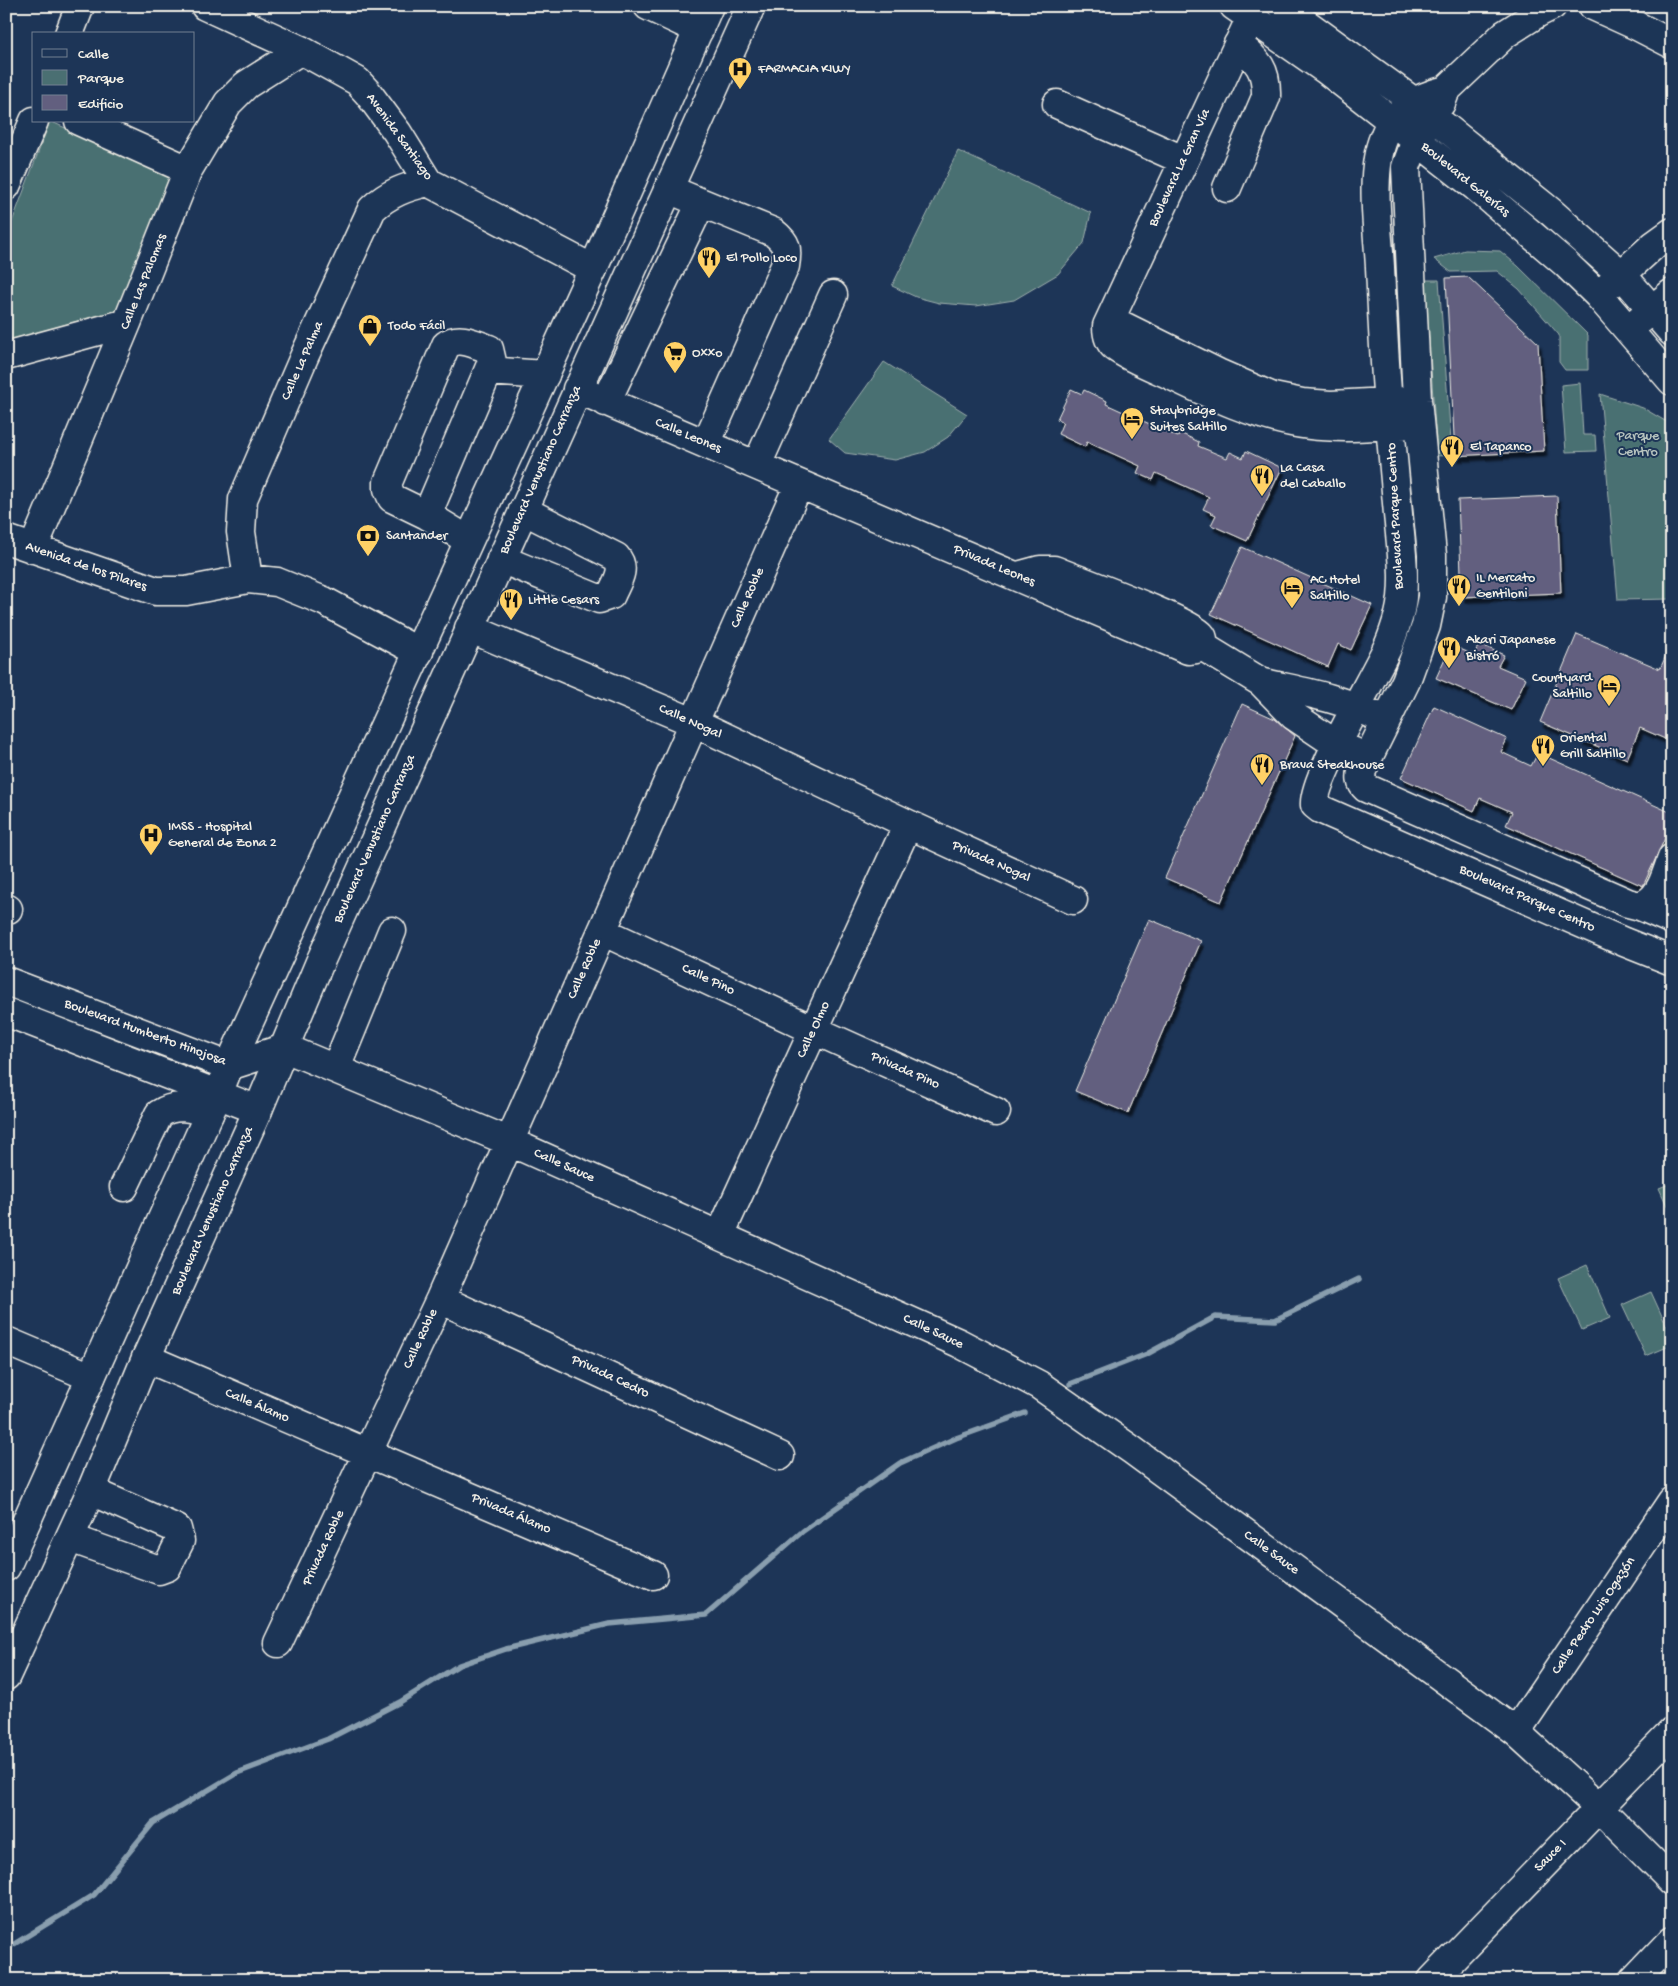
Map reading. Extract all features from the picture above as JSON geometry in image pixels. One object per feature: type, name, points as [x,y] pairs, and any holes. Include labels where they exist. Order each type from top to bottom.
[{"type":"street","points":[[70,32],[80,6]]},
{"type":"street","name":"Avenida Santiago","points":[[205,6],[302,50],[357,81],[397,132],[428,182],[593,270]]},
{"type":"street","points":[[6,1567],[214,1104],[229,1066],[593,270],[704,18],[648,6]]},
{"type":"street","name":"Boulevard Venustiano Carranza","points":[[6,1676],[92,1491],[146,1358],[258,1110],[320,962],[469,628],[502,559],[751,6]]},
{"type":"street","name":"Boulevard Galerías","points":[[1282,6],[1423,109],[1551,212],[1622,275],[1662,301],[1672,332]]},
{"type":"street","points":[[1552,6],[1505,34],[1446,90],[1441,103],[1423,109],[1416,140],[1406,168],[1418,412],[1432,555],[1432,597],[1426,626],[1406,681],[1368,757],[1362,770],[1361,778],[1363,785],[1373,792],[1628,903],[1640,906],[1672,920]]},
{"type":"street","points":[[1593,6],[1672,44]]},
{"type":"street","name":"Boulevard Galerías","points":[[1242,12],[1326,70],[1476,187],[1565,263],[1598,296],[1672,381]]},
{"type":"street","name":"Boulevard La Gran Vía","points":[[1242,12],[1238,44],[1111,320],[1218,373],[1273,397],[1302,403],[1331,405],[1389,414],[1418,412]]},
{"type":"street","points":[[1228,188],[1266,97],[1266,84],[1261,67],[1256,59],[1238,44]]},
{"type":"street","name":"Calle Las Palomas","points":[[33,548],[127,323],[188,170],[228,103],[246,85],[302,50]]},
{"type":"street","points":[[1057,104],[1183,160]]},
{"type":"street","name":"Boulevard Parque Centro","points":[[1423,109],[1391,122],[1379,152],[1376,176],[1376,218],[1389,414],[1401,547],[1402,584],[1399,613],[1389,644],[1337,745],[1316,792],[1315,805],[1320,809],[1624,942],[1672,961]]},
{"type":"street","points":[[6,186],[34,122]]},
{"type":"street","points":[[80,122],[188,170]]},
{"type":"street","name":"Calle La Palma","points":[[248,579],[241,532],[244,500],[304,357],[372,209],[390,194],[428,182]]},
{"type":"street","points":[[668,189],[773,232],[784,241],[787,254],[785,266],[706,444]]},
{"type":"street","points":[[606,402],[701,203]]},
{"type":"street","points":[[1598,296],[1654,245],[1672,232]]},
{"type":"street","points":[[757,466],[833,296]]},
{"type":"street","points":[[1628,330],[1662,301]]},
{"type":"street","points":[[6,356],[127,323]]},
{"type":"street","points":[[427,515],[492,362],[489,349],[461,340],[451,342],[446,346],[388,482],[388,489],[392,498],[427,515],[468,540]]},
{"type":"street","points":[[1672,368],[1672,377]]},
{"type":"street","points":[[489,371],[545,375]]},
{"type":"street","name":"Calle Leones","points":[[578,389],[799,484]]},
{"type":"street","name":"Privada Leones","points":[[799,484],[1195,648],[1261,682]]},
{"type":"street","name":"Calle Roble","points":[[369,1453],[440,1299],[799,484]]},
{"type":"street","points":[[502,559],[599,598],[611,595],[621,572],[622,566],[616,557],[523,510]]},
{"type":"street","name":"Avenida de los Pilares","points":[[6,539],[156,590],[186,590],[248,579],[277,582],[324,601],[418,652]]},
{"type":"street","points":[[1399,613],[1429,613]]},
{"type":"street","name":"Calle Nogal","points":[[469,628],[693,722],[908,824]]},
{"type":"street","points":[[1261,682],[1356,707],[1386,721]]},
{"type":"street","points":[[1261,682],[1294,716],[1337,745],[1368,757]]},
{"type":"street","points":[[1355,824],[1373,792]]},
{"type":"street","name":"Privada Nogal","points":[[908,824],[1073,900]]},
{"type":"street","name":"Calle Olmo","points":[[720,1235],[908,824]]},
{"type":"street","points":[[1624,942],[1640,906],[1648,903],[1657,895],[1672,858]]},
{"type":"street","name":"Calle Pino","points":[[602,930],[814,1030]]},
{"type":"street","points":[[336,1068],[392,932]]},
{"type":"street","name":"Boulevard Humberto Hinojosa","points":[[6,981],[229,1066],[285,1048]]},
{"type":"street","points":[[6,1012],[99,1048],[214,1104]]},
{"type":"street","points":[[99,1048],[110,1021]]},
{"type":"street","name":"Privada Pino","points":[[814,1030],[996,1112]]},
{"type":"street","name":"Calle Sauce","points":[[285,1048],[508,1141],[720,1235],[959,1343],[1039,1385],[1132,1450],[1516,1732],[1598,1807],[1672,1882]]},
{"type":"street","points":[[124,1187],[159,1114],[172,1108],[214,1104],[258,1110]]},
{"type":"street","name":"Privada Cedro","points":[[440,1299],[780,1456]]},
{"type":"street","points":[[6,1341],[91,1377]]},
{"type":"street","name":"Calle Álamo","points":[[146,1358],[369,1453]]},
{"type":"street","name":"Privada Álamo","points":[[369,1453],[653,1575]]},
{"type":"street","name":"Privada Roble","points":[[278,1643],[369,1453]]},
{"type":"street","points":[[70,1538],[159,1570],[168,1566],[180,1541],[176,1529],[92,1491]]},
{"type":"street","name":"Calle Pedro Luis Ogazón","points":[[1516,1732],[1672,1501]]},
{"type":"street","name":"Sauce I","points":[[1432,1980],[1672,1732]]},
{"type":"street","points":[[1634,1980],[1672,1940]]},
{"type":"green space","points":[[50,122],[177,179],[118,310],[6,341],[6,238]]},
{"type":"green space","points":[[958,151],[1091,213],[1084,243],[1058,274],[1014,300],[976,306],[939,303],[916,297],[892,286]]},
{"type":"green space","points":[[1465,250],[1500,251],[1518,266],[1588,335],[1588,370],[1565,370],[1559,362],[1559,335],[1519,289],[1497,271],[1451,272],[1434,259]]},
{"type":"green space","points":[[1425,280],[1439,280],[1452,455],[1437,456]]},
{"type":"green space","points":[[884,362],[967,414],[948,437],[925,452],[895,460],[845,453],[829,439]]},
{"type":"green space","name":"Parque Centro","points":[[1580,383],[1583,435],[1595,435],[1596,451],[1566,452],[1561,385]]},
{"type":"green space","name":"Parque Centro","points":[[1600,394],[1643,408],[1672,425],[1672,599],[1618,600]]},
{"type":"green space","points":[[1672,1183],[1672,1217],[1659,1188]]},
{"type":"green space","points":[[1587,1265],[1610,1318],[1582,1330],[1558,1278]]},
{"type":"green space","points":[[1651,1292],[1672,1338],[1672,1345],[1646,1356],[1622,1305]]},
{"type":"building","points":[[1468,277],[1538,343],[1544,451],[1455,456],[1446,278]]},
{"type":"building","points":[[1071,389],[1082,394],[1084,390],[1107,401],[1106,404],[1178,437],[1180,433],[1199,442],[1198,446],[1227,458],[1230,452],[1243,458],[1246,451],[1282,468],[1247,541],[1211,525],[1216,515],[1203,509],[1209,497],[1156,473],[1153,480],[1137,473],[1140,466],[1087,442],[1085,447],[1058,434],[1063,422],[1057,419]]},
{"type":"building","points":[[1557,496],[1561,593],[1462,597],[1458,500]]},
{"type":"building","name":"AC Hotel Saltillo","points":[[1242,547],[1372,605],[1351,650],[1338,644],[1328,667],[1211,614]]},
{"type":"building","name":"Courtyard Saltillo","points":[[1577,634],[1660,669],[1672,642],[1672,742],[1640,728],[1627,759],[1540,722]]},
{"type":"building","points":[[1479,644],[1504,655],[1498,666],[1526,678],[1511,710],[1436,678],[1451,645],[1474,655]]},
{"type":"building","points":[[1242,704],[1275,719],[1295,736],[1221,902],[1165,878]]},
{"type":"building","points":[[1434,706],[1507,739],[1501,752],[1531,766],[1538,753],[1672,813],[1672,823],[1643,886],[1506,825],[1512,812],[1480,798],[1474,811],[1401,778]]},
{"type":"building","points":[[1149,919],[1201,941],[1128,1113],[1075,1091]]},
{"type":"waterway","points":[[1070,1384],[1147,1354],[1215,1317],[1275,1320],[1359,1279]]},
{"type":"waterway","points":[[6,1949],[94,1895],[153,1823],[237,1773],[328,1739],[400,1702],[459,1665],[506,1649],[609,1624],[706,1615],[803,1531],[900,1463],[956,1438],[1025,1413]]},
{"type":"place","name":"FARMACIA KIWY","points":[[740,90]]},
{"type":"place","name":"El Pollo Loco","points":[[709,279]]},
{"type":"place","name":"Todo Fácil","points":[[370,347]]},
{"type":"place","name":"Oxxo","points":[[675,374]]},
{"type":"place","name":"Staybridge Suites Saltillo","points":[[1132,440]]},
{"type":"place","name":"El Tapanco","points":[[1452,468]]},
{"type":"place","name":"La Casa del Caballo","points":[[1262,497]]},
{"type":"place","name":"Santander","points":[[368,557]]},
{"type":"place","name":"IL Mercato Gentiloni","points":[[1459,607]]},
{"type":"place","name":"AC Hotel Saltillo","points":[[1292,609]]},
{"type":"place","name":"Little Cesars","points":[[511,621]]},
{"type":"place","name":"Akari Japanese Bistró","points":[[1449,669]]},
{"type":"place","name":"Courtyard Saltillo","points":[[1609,707]]},
{"type":"place","name":"Oriental Grill Saltillo","points":[[1543,767]]},
{"type":"place","name":"Brava Steakhouse","points":[[1262,786]]},
{"type":"place","name":"IMSS - Hospital General de Zona 2","points":[[151,856]]}]
